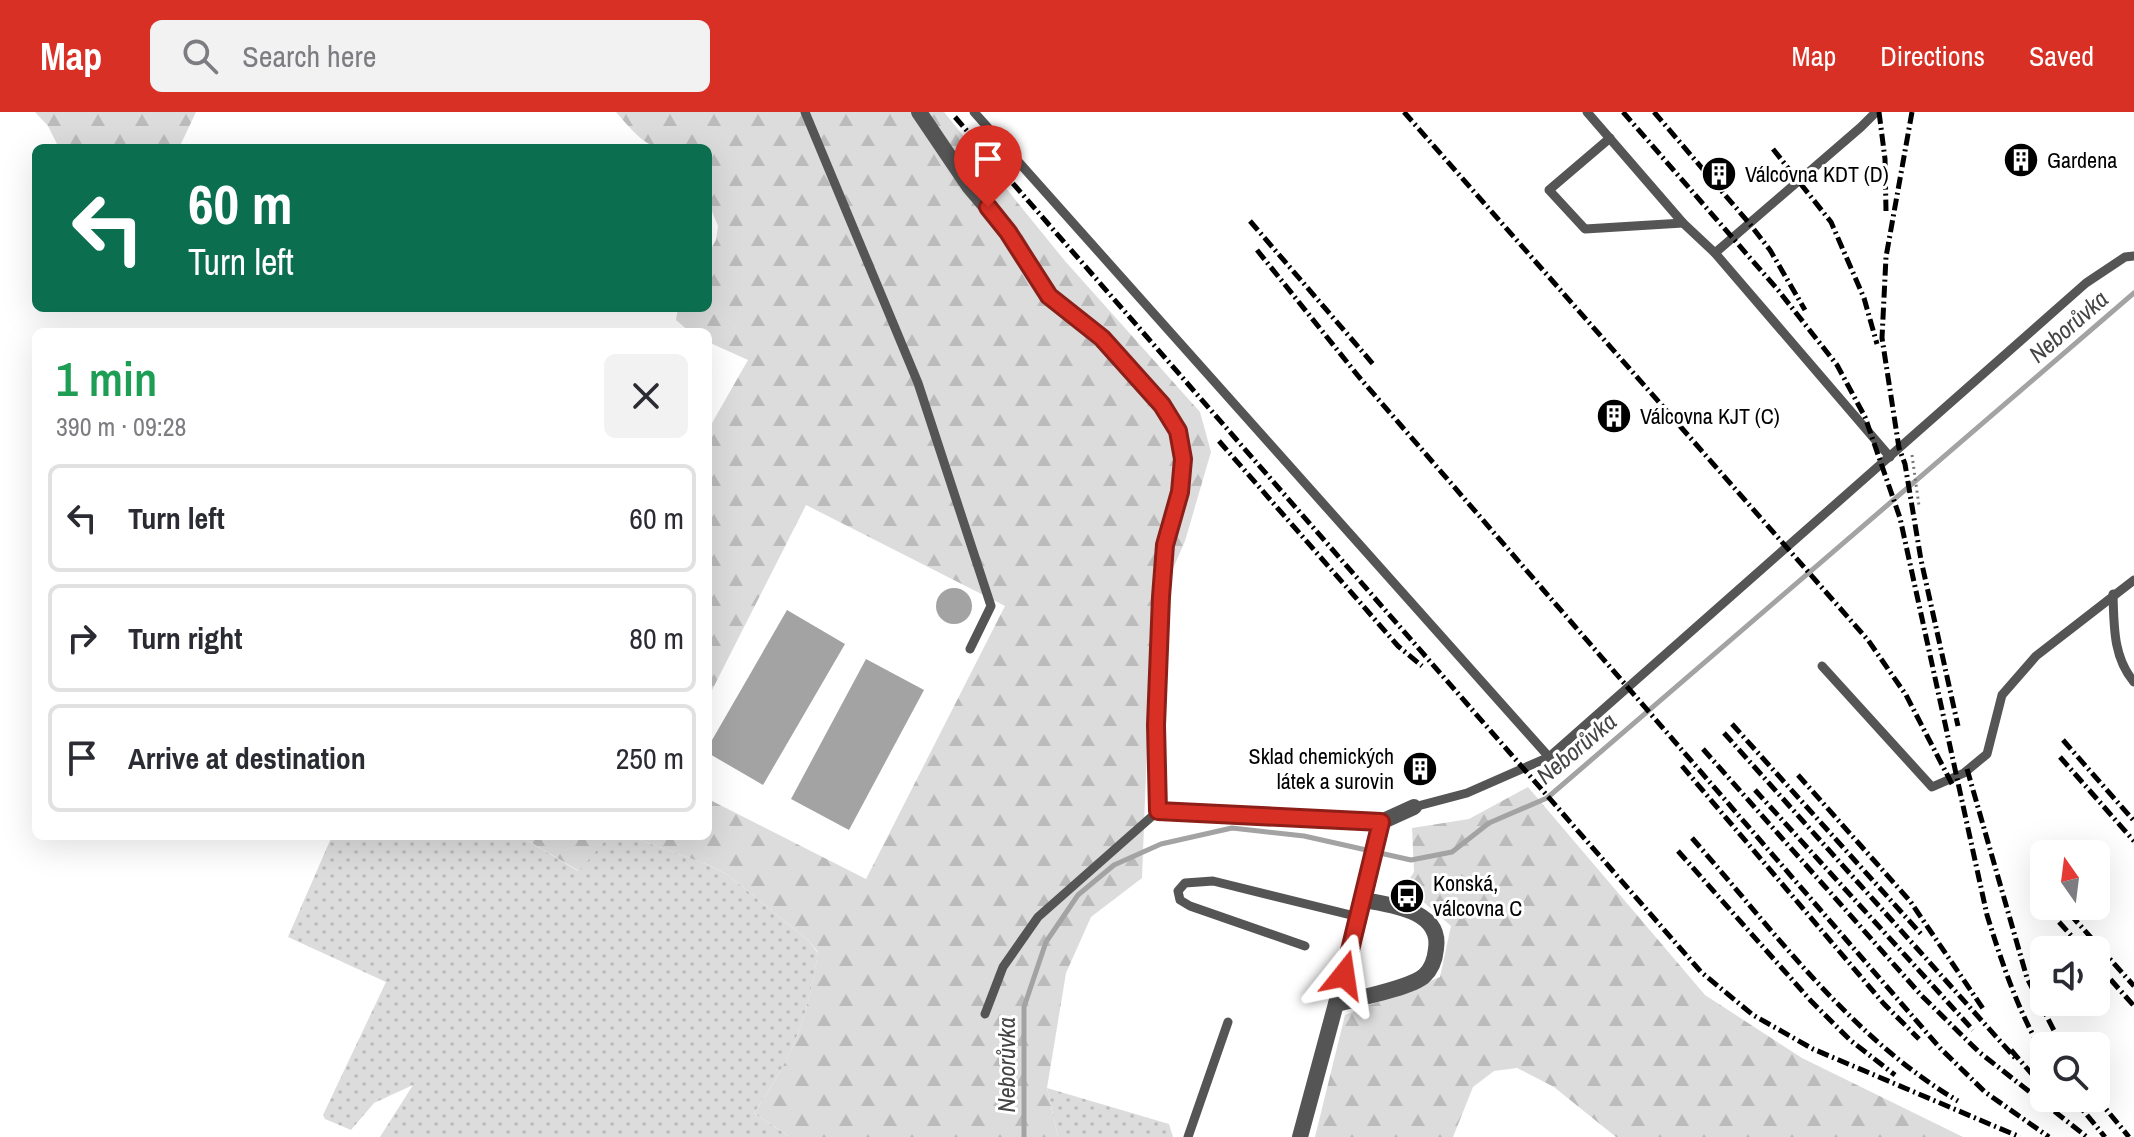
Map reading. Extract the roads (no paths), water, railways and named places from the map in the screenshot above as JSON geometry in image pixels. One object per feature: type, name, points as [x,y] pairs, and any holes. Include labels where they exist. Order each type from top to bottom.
[{"type":"street","points":[[919,112],[969,186],[1008,232],[1049,296],[1102,338],[1162,405],[1178,431],[1183,459],[1180,492],[1165,545],[1161,597],[1156,725],[1158,811],[1380,827],[1414,807]]},
{"type":"street","points":[[1300,1137],[1364,900],[1380,827]]},
{"type":"street","points":[[1336,1004],[1423,978],[1435,961],[1438,940],[1428,920],[1404,907],[1364,900]]},
{"type":"lane","points":[[805,112],[918,383],[991,606],[970,649]]},
{"type":"lane","points":[[974,112],[1549,757]]},
{"type":"lane","points":[[1587,112],[1683,223],[1715,253],[1890,457]]},
{"type":"lane","points":[[1715,253],[1876,112]]},
{"type":"lane","points":[[1610,138],[1549,190],[1585,229],[1683,223]]},
{"type":"lane","points":[[1414,807],[1467,793],[1549,757],[2086,283],[2125,257],[2134,256]]},
{"type":"lane","points":[[1822,666],[1932,787],[1964,773],[1987,754],[2002,695],[2036,656],[2134,580]]},
{"type":"lane","points":[[2113,594],[2114,640],[2125,672],[2134,682]]},
{"type":"lane","points":[[985,1014],[1003,967],[1038,917],[1158,811]]},
{"type":"lane","points":[[1305,946],[1190,906],[1180,900],[1178,891],[1185,883],[1213,881],[1359,917]]},
{"type":"lane","points":[[1188,1137],[1228,1022]]},
{"type":"waterway","name":"Neborůvka","points":[[1024,1137],[1024,1007],[1046,942],[1078,895],[1114,865],[1161,844],[1232,828],[1304,836],[1411,860],[1452,852],[1489,823],[1547,798],[2134,293]]},
{"type":"railway","points":[[1404,112],[1868,640],[1906,695],[1952,784]]},
{"type":"railway","points":[[1623,112],[1778,290],[1837,365],[1865,417],[1900,518],[1987,915],[2018,1004],[2032,1032]]},
{"type":"railway","points":[[1654,112],[1770,250],[1805,310]]},
{"type":"railway","points":[[1879,112],[1885,159],[1886,211]]},
{"type":"railway","points":[[1912,112],[1886,257],[1882,338],[1899,448],[1905,464],[1921,560],[1958,726]]},
{"type":"railway","points":[[955,117],[1701,972],[1753,1015],[1813,1049],[2020,1137]]},
{"type":"railway","points":[[1773,149],[1831,222],[1864,298],[1877,344]]},
{"type":"railway","points":[[1250,221],[1373,364]]},
{"type":"railway","points":[[1257,250],[1359,377],[1940,1048],[1985,1092],[2049,1137]]},
{"type":"railway","points":[[1219,441],[1398,646],[1422,666]]},
{"type":"railway","points":[[1732,724],[1922,935]]},
{"type":"railway","points":[[1724,733],[2017,1060]]},
{"type":"railway","points":[[2063,740],[2134,821]]},
{"type":"railway","points":[[1703,749],[1921,995],[1979,1052],[2087,1137]]},
{"type":"railway","points":[[2060,757],[2134,841]]},
{"type":"railway","points":[[1682,766],[1884,1004],[1919,1039]]},
{"type":"railway","points":[[1967,769],[2027,978],[2055,1032]]},
{"type":"railway","points":[[1798,775],[1910,901],[1984,1010]]},
{"type":"railway","points":[[1755,790],[1973,1030]]},
{"type":"railway","points":[[1692,838],[1848,1014],[1882,1046],[1958,1101]]},
{"type":"railway","points":[[1678,851],[1811,1001],[1850,1040],[1895,1075]]},
{"type":"railway","points":[[2075,920],[2134,986]]},
{"type":"railway","points":[[2059,922],[2072,936]]},
{"type":"railway","points":[[2110,979],[2134,1006]]},
{"type":"railway","points":[[2011,1050],[2030,1072]]},
{"type":"railway","points":[[2084,1112],[2105,1137]]},
{"type":"railway","points":[[2108,1112],[2129,1137]]},
{"type":"place","name":"Gardena","points":[[2021,160]]},
{"type":"place","name":"Válcovna KDT (D)","points":[[1719,174]]},
{"type":"place","name":"Válcovna KJT (C)","points":[[1614,416]]},
{"type":"place","name":"Sklad chemických látek a surovin","points":[[1420,769]]},
{"type":"place","name":"Konská, válcovna C","points":[[1407,896]]}]
